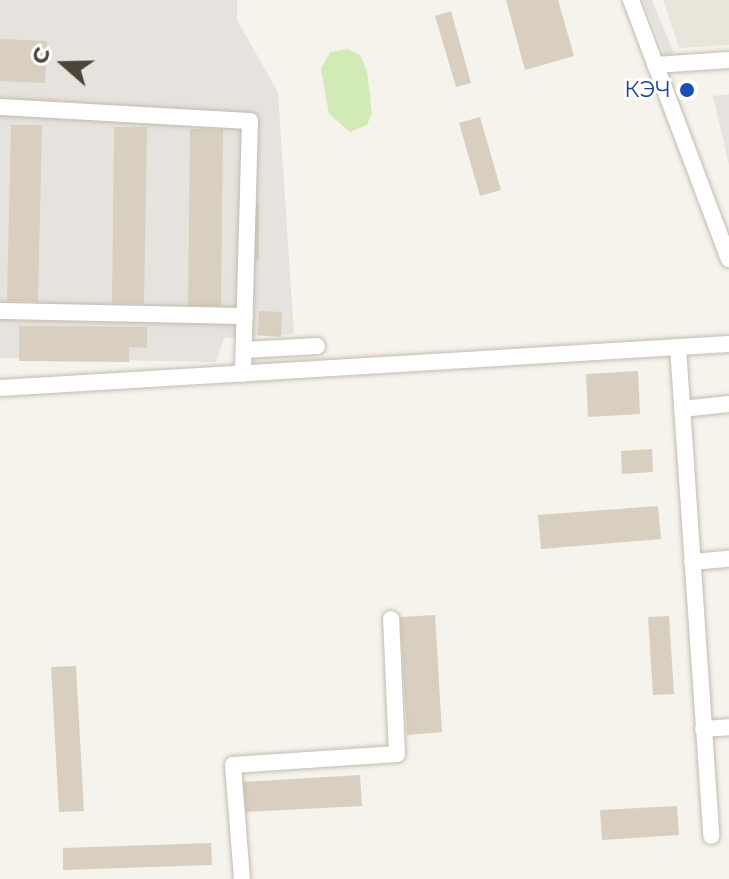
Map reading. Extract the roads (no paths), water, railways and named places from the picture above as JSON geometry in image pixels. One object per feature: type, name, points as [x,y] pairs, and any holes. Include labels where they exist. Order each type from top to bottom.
[{"type":"street","points":[[631,0],[729,259]]},
{"type":"street","points":[[655,65],[729,60]]},
{"type":"street","points":[[0,107],[250,121],[243,374]]},
{"type":"street","points":[[0,311],[245,316]]},
{"type":"street","points":[[0,388],[729,344]]},
{"type":"street","points":[[244,350],[317,346]]},
{"type":"street","points":[[678,347],[711,836]]},
{"type":"street","points":[[682,409],[729,404]]},
{"type":"street","points":[[692,562],[729,559]]},
{"type":"street","points":[[242,879],[233,765],[397,754],[391,619]]},
{"type":"street","points":[[703,729],[729,727]]},
{"type":"place","name":"КЭЧ","points":[[687,90]]}]
